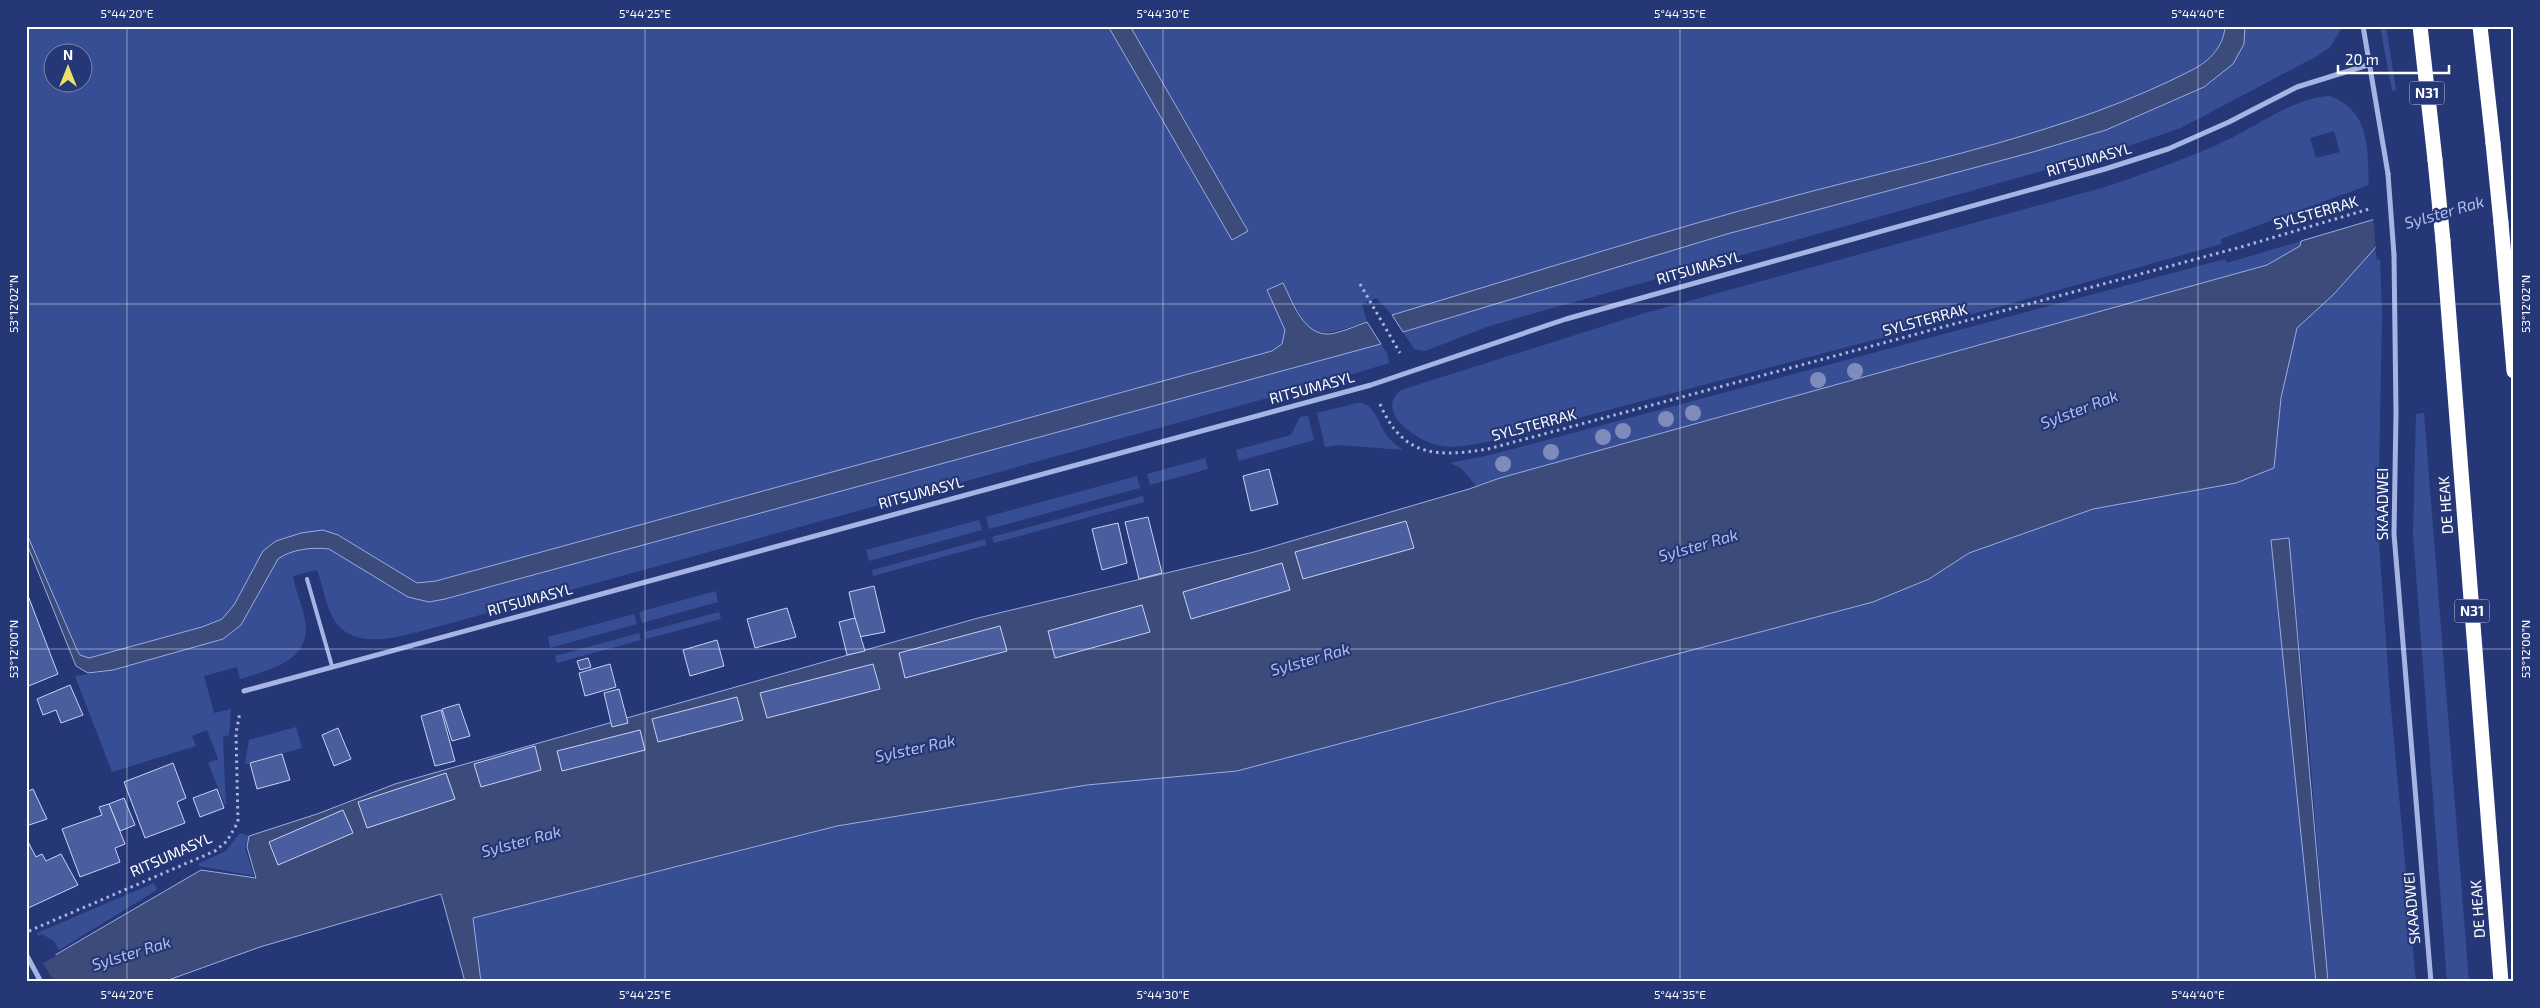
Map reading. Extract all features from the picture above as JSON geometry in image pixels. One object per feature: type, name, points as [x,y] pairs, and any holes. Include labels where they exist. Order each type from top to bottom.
[{"type":"highway","name":"DE HEAK","points":[[2420,26],[2443,241],[2501,982]]},
{"type":"highway","points":[[2480,26],[2502,223],[2514,370]]},
{"type":"street","name":"SKAADWEI","points":[[2363,26],[2371,64],[2388,174],[2394,255],[2396,413],[2394,534],[2431,982]]},
{"type":"street","name":"RITSUMASYL","points":[[244,690],[1371,384],[1566,319],[2136,160],[2229,122],[2297,87],[2371,64]]},
{"type":"street","points":[[26,954],[41,982]]},
{"type":"lane","points":[[307,580],[332,666]]},
{"type":"path","name":"SYLSTERRAK","points":[[1371,384],[1386,418],[1396,432],[1410,444],[1437,454],[1488,449],[2241,247],[2373,208]]},
{"type":"path","points":[[1360,284],[1410,370]]},
{"type":"path","name":"RITSUMASYL","points":[[26,933],[215,851],[227,841],[238,822],[236,738]]},
{"type":"shaded area","points":[[26,26],[1108,26],[1232,240],[1248,230],[1130,26],[2225,26],[2222,40],[2215,52],[2205,62],[2192,70],[2146,92],[2097,111],[1997,144],[1693,224],[1392,315],[1376,298],[1362,304],[1367,322],[1331,332],[1320,332],[1312,329],[1306,323],[1282,283],[1267,290],[1285,330],[1282,344],[1272,351],[436,581],[417,583],[338,535],[323,530],[301,533],[276,541],[234,605],[222,619],[202,627],[89,658],[80,655],[26,532]]},
{"type":"shaded area","points":[[2245,26],[2343,26],[2330,47],[2317,56],[2181,128],[2117,150],[1528,315],[1487,327],[1425,351],[1414,349],[1403,332],[1727,234],[2033,152],[2106,130],[2204,87],[2233,64],[2244,44]]},
{"type":"shaded area","points":[[2380,26],[2386,26],[2396,90],[2392,91]]},
{"type":"shaded area","points":[[2330,96],[2353,111],[2360,121],[2367,145],[2369,185],[2221,239],[2221,244],[2002,306],[1487,442],[1456,447],[1437,445],[1409,431],[1395,416],[1392,407],[1394,398],[1401,390],[1645,313],[2105,187],[2207,149],[2288,108],[2316,98]],"holes":[[[2334,131],[2340,152],[2316,158],[2310,138]]]},
{"type":"shaded area","points":[[2301,241],[2301,246],[2267,265],[1476,486],[1461,468],[1450,463],[1490,455],[2225,259],[2227,263]]},
{"type":"shaded area","points":[[2375,247],[2377,260],[2380,259],[2382,314],[2378,529],[2390,697],[2416,982],[2328,982],[2308,729],[2289,539],[2272,540],[2316,982],[481,982],[473,918],[837,826],[1087,785],[1237,771],[1929,579],[1969,553],[2093,509],[2236,483],[2274,468],[2281,398],[2297,328],[2334,294]]},
{"type":"shaded area","points":[[1381,344],[1387,353],[1389,363],[1333,380],[399,637],[367,639],[352,635],[340,627],[331,614],[317,570],[293,576],[305,621],[305,635],[302,646],[295,655],[275,667],[240,679],[237,667],[204,676],[214,713],[231,709],[229,735],[223,737],[226,807],[208,763],[218,759],[207,730],[192,736],[196,746],[112,772],[75,676],[113,670],[223,639],[241,625],[278,559],[296,551],[316,548],[329,549],[408,597],[429,602],[445,599]]},
{"type":"shaded area","points":[[1358,403],[1364,404],[1373,411],[1388,437],[1403,450],[1340,445],[1325,447],[1317,413]]},
{"type":"shaded area","points":[[2424,413],[2469,982],[2447,982],[2413,534],[2416,414]]},
{"type":"shaded area","points":[[1308,416],[1314,440],[1239,461],[1236,450],[1291,435],[1300,417]]},
{"type":"shaded area","points":[[1205,458],[1208,469],[1150,485],[1147,474]]},
{"type":"shaded area","points":[[1137,476],[1140,488],[989,529],[986,517]]},
{"type":"shaded area","points":[[1143,496],[1144,502],[994,543],[992,537]]},
{"type":"shaded area","points":[[979,520],[982,530],[869,561],[866,550]]},
{"type":"shaded area","points":[[985,539],[986,545],[873,576],[872,570]]},
{"type":"shaded area","points":[[716,591],[718,602],[642,623],[639,612]]},
{"type":"shaded area","points":[[719,612],[721,619],[646,639],[644,632]]},
{"type":"shaded area","points":[[634,614],[637,624],[550,648],[548,637]]},
{"type":"shaded area","points":[[639,633],[641,640],[557,663],[555,656]]},
{"type":"shaded area","points":[[296,727],[302,748],[245,764],[249,740]]},
{"type":"shaded area","points":[[240,833],[249,836],[245,848],[254,876],[199,866],[198,864],[226,851]]},
{"type":"shaded area","points":[[154,883],[157,890],[59,950],[54,941],[42,934],[38,936],[37,933]]},
{"type":"water","points":[[1108,26],[1130,26],[1248,231],[1232,240]]},
{"type":"water","points":[[2225,26],[2245,26],[2244,44],[2233,64],[2204,87],[2106,130],[2033,152],[1727,234],[1403,332],[1392,315],[1693,224],[1996,144],[2097,111],[2145,92],[2199,66],[2219,46]]},
{"type":"water","name":"Sylster Rak","points":[[2514,178],[2376,247],[2334,294],[2297,328],[2281,398],[2274,468],[2236,483],[2093,509],[1969,553],[1929,579],[1873,602],[1237,771],[1087,785],[837,826],[473,918],[481,982],[465,982],[441,894],[260,947],[163,982],[26,982],[26,972],[201,870],[256,878],[247,847],[249,836],[317,814],[395,784],[978,618],[1254,552],[1469,489],[1500,478],[2267,265],[2300,246],[2301,241]]},
{"type":"water","points":[[1283,283],[1300,316],[1313,330],[1330,334],[1367,322],[1381,344],[445,599],[429,602],[408,597],[329,549],[316,548],[296,551],[278,559],[241,625],[223,639],[113,670],[88,673],[76,666],[29,549],[26,549],[26,532],[77,650],[80,655],[89,658],[202,627],[222,619],[234,605],[263,551],[276,541],[301,533],[323,530],[338,535],[417,583],[436,581],[1272,351],[1282,344],[1285,330],[1267,290]]},
{"type":"water","points":[[2289,538],[2328,982],[2316,982],[2271,540]]},
{"type":"pier","points":[[2514,176],[2514,210],[2376,251],[2373,217]]},
{"type":"pier","points":[[55,953],[56,956],[43,963],[54,982],[28,982],[26,969]]},
{"type":"building","points":[[1269,469],[1278,504],[1251,511],[1243,476]]},
{"type":"building","points":[[1148,517],[1162,573],[1139,579],[1125,522]]},
{"type":"building","points":[[1406,521],[1414,548],[1303,579],[1295,552]]},
{"type":"building","points":[[1118,523],[1127,563],[1102,570],[1092,529]]},
{"type":"building","points":[[1282,563],[1290,590],[1191,619],[1183,592]]},
{"type":"building","points":[[874,586],[885,632],[859,637],[849,592]]},
{"type":"building","points":[[26,593],[58,674],[26,687]]},
{"type":"building","points":[[1142,605],[1150,632],[1055,658],[1048,631]]},
{"type":"building","points":[[787,608],[796,637],[755,648],[747,619]]},
{"type":"building","points":[[855,618],[865,651],[847,655],[839,622]]},
{"type":"building","points":[[1000,626],[1007,651],[905,678],[899,653]]},
{"type":"building","points":[[717,640],[724,666],[690,676],[683,650]]},
{"type":"building","points":[[588,658],[591,667],[580,670],[577,661]]},
{"type":"building","points":[[610,664],[616,687],[585,696],[579,673]]},
{"type":"building","points":[[873,664],[880,689],[767,718],[760,693]]},
{"type":"building","points":[[70,685],[83,715],[61,723],[56,710],[43,715],[37,699]]},
{"type":"building","points":[[619,689],[628,723],[612,727],[604,693]]},
{"type":"building","points":[[737,697],[743,720],[658,742],[652,719]]},
{"type":"building","points":[[459,704],[470,736],[452,741],[442,709]]},
{"type":"building","points":[[441,710],[455,761],[435,766],[421,716]]},
{"type":"building","points":[[338,728],[351,759],[334,766],[322,735]]},
{"type":"building","points":[[640,730],[645,750],[562,771],[557,751]]},
{"type":"building","points":[[535,746],[541,770],[481,787],[474,764]]},
{"type":"building","points":[[282,754],[290,780],[257,789],[250,763]]},
{"type":"building","points":[[173,763],[186,798],[177,802],[185,823],[145,838],[124,782]]},
{"type":"building","points":[[446,773],[455,799],[367,828],[358,802]]},
{"type":"building","points":[[33,789],[47,819],[26,826],[26,792]]},
{"type":"building","points":[[217,789],[224,808],[200,817],[193,798]]},
{"type":"building","points":[[124,798],[135,825],[120,831],[109,804]]},
{"type":"building","points":[[109,804],[125,844],[115,848],[120,862],[80,877],[62,829],[102,815],[99,807]]},
{"type":"building","points":[[343,810],[353,833],[278,865],[269,842]]},
{"type":"building","points":[[26,838],[36,857],[42,854],[46,861],[61,854],[78,885],[26,909]]}]
